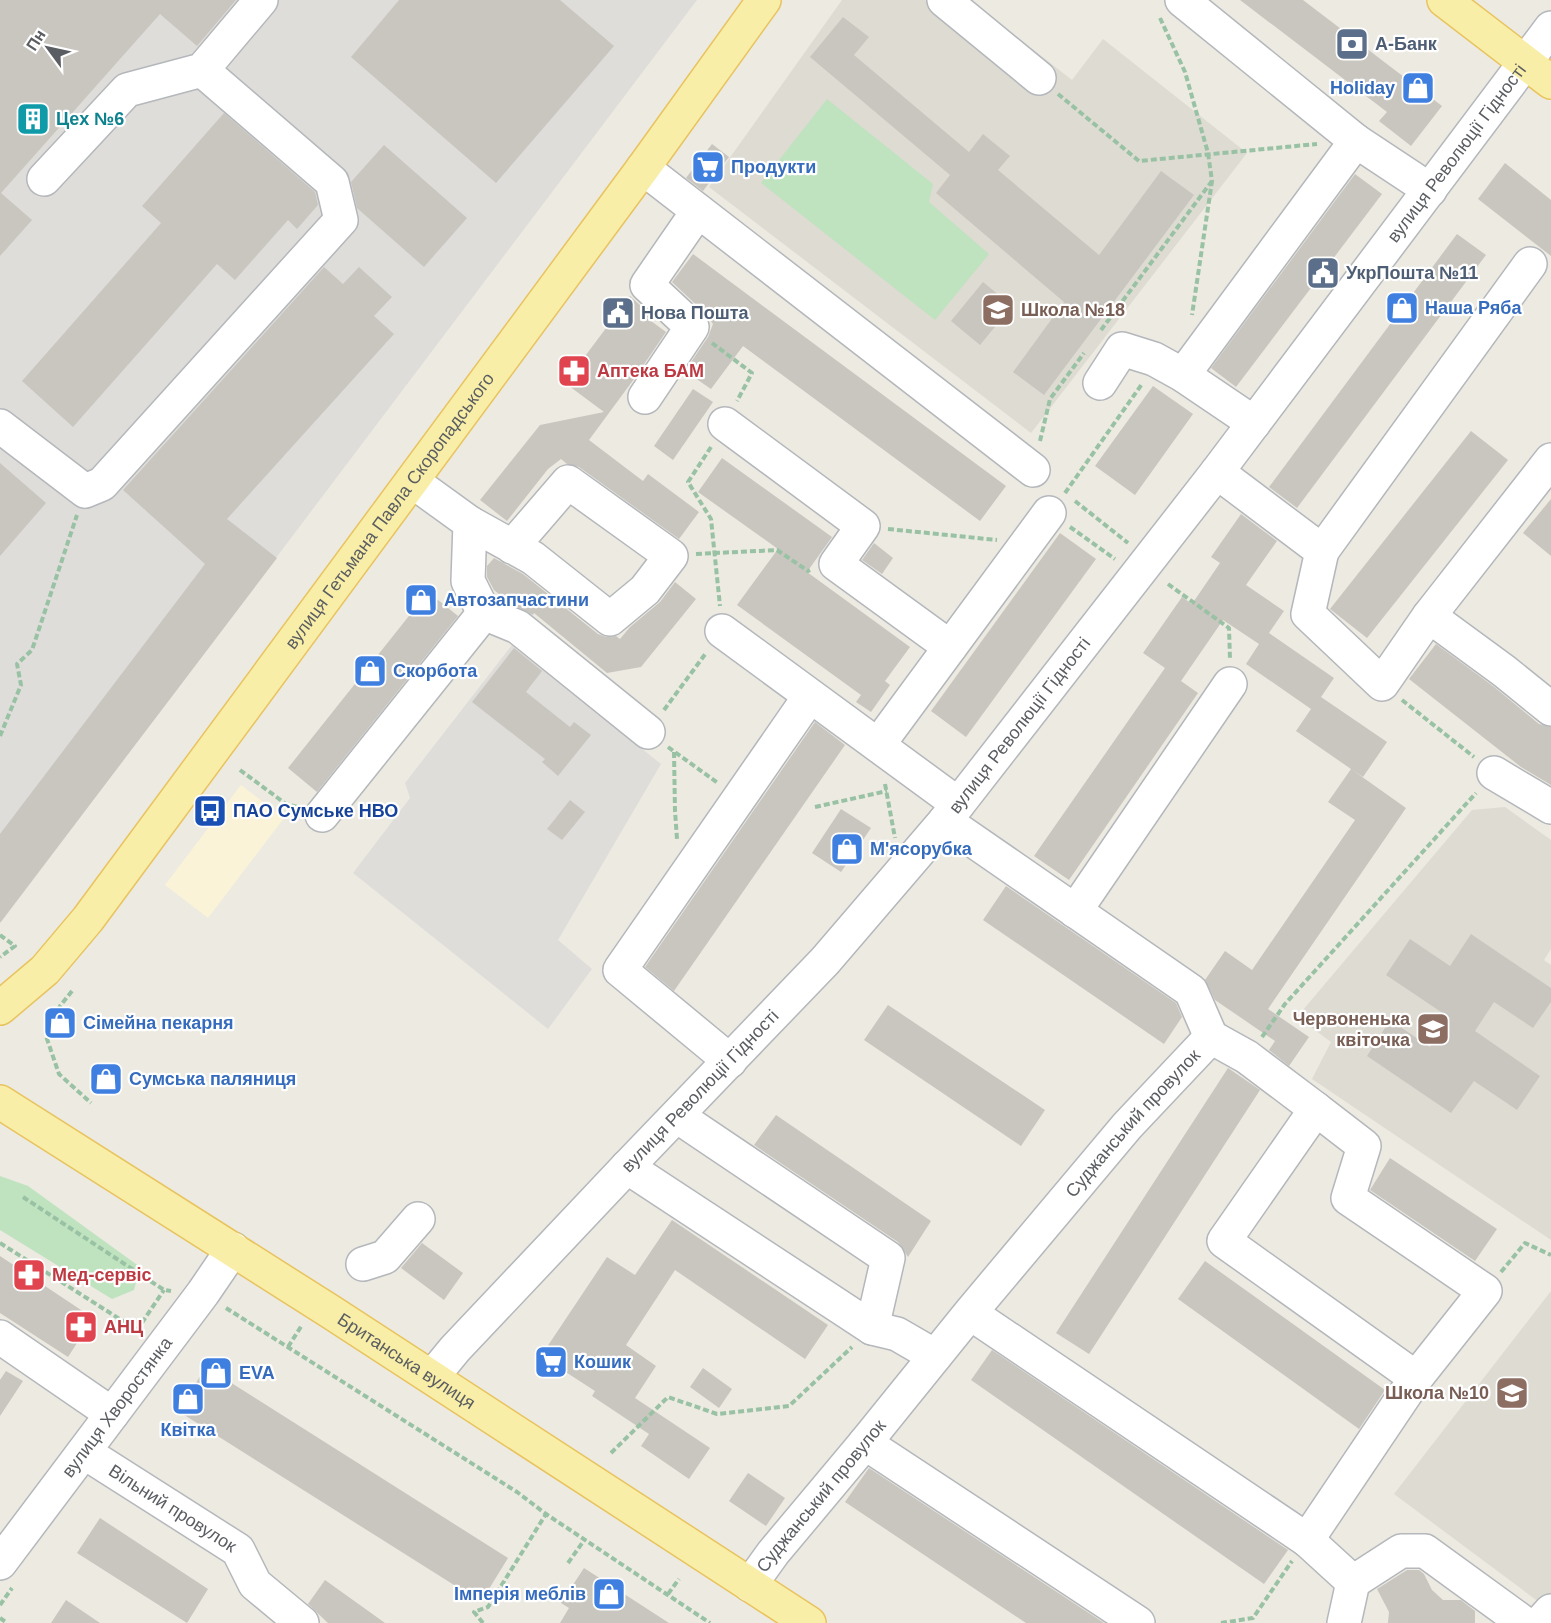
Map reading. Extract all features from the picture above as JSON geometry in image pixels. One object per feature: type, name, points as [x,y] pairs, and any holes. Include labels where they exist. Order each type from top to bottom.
[{"type":"main road","name":"вулиця Гетьмана Павла Скоропадського","points":[[0,1008],[45,970],[88,920],[643,168],[764,0]]},
{"type":"main road","points":[[1444,0],[1551,82]]},
{"type":"main road","name":"Британська вулиця","points":[[0,1102],[432,1377],[809,1623]]},
{"type":"street","points":[[44,179],[127,90],[202,70],[261,0]]},
{"type":"street","points":[[944,0],[1039,78]]},
{"type":"street","points":[[1169,5],[1356,141],[1430,190]]},
{"type":"street","name":"вулиця Революції Гідності","points":[[432,1377],[455,1349],[825,961],[952,812],[1217,472],[1551,28]]},
{"type":"street","points":[[0,426],[85,491],[102,484],[341,220],[332,182],[202,70]]},
{"type":"street","points":[[1183,375],[1356,141]]},
{"type":"street","points":[[643,168],[1033,470]]},
{"type":"street","points":[[645,397],[692,327],[647,285],[698,211]]},
{"type":"street","points":[[1530,264],[1322,551],[1308,614],[1382,684],[1429,616],[1551,460]]},
{"type":"street","points":[[1100,383],[1122,349],[1154,359],[1183,375],[1254,423]]},
{"type":"street","points":[[725,424],[863,526],[836,564],[950,647]]},
{"type":"street","points":[[1217,472],[1322,551]]},
{"type":"street","points":[[412,481],[470,523],[512,547],[533,558],[610,620],[645,590],[671,556],[568,482],[512,547]]},
{"type":"street","points":[[878,745],[1049,513]]},
{"type":"street","points":[[470,523],[468,581],[484,613],[518,627],[648,732]]},
{"type":"street","points":[[322,815],[484,613]]},
{"type":"street","points":[[1429,616],[1504,670],[1551,709]]},
{"type":"street","points":[[722,631],[878,745],[952,812],[1075,911],[1191,991],[1211,1037]]},
{"type":"street","points":[[1075,911],[1230,684]]},
{"type":"street","points":[[730,1061],[620,970],[810,696]]},
{"type":"street","points":[[1494,773],[1551,807]]},
{"type":"street","name":"Суджанський провулок","points":[[750,1585],[773,1553],[970,1313],[1127,1126],[1211,1037],[1247,1057],[1364,1146],[1348,1198],[1485,1291]]},
{"type":"street","points":[[1316,1109],[1224,1241],[1416,1378]]},
{"type":"street","points":[[676,1116],[888,1258],[872,1328]]},
{"type":"street","points":[[627,1167],[872,1328],[897,1334],[935,1356]]},
{"type":"street","points":[[363,1264],[385,1257],[418,1219]]},
{"type":"street","name":"вулиця Хворостянка","points":[[0,1563],[10,1530],[84,1452],[203,1293],[233,1249]]},
{"type":"street","points":[[1307,1540],[1416,1378],[1485,1291]]},
{"type":"street","points":[[970,1313],[1307,1540],[1353,1582]]},
{"type":"street","points":[[0,1337],[112,1414]]},
{"type":"street","points":[[865,1443],[1138,1623]]},
{"type":"street","name":"Вільний провулок","points":[[84,1452],[238,1550],[255,1584],[303,1623]]},
{"type":"street","points":[[1344,1623],[1353,1582],[1401,1551],[1425,1551],[1524,1623]]},
{"type":"street","points":[[1540,1623],[1551,1611]]},
{"type":"path","points":[[1169,5],[1208,153],[1212,181],[1191,318]]},
{"type":"path","points":[[1039,78],[1139,160],[1356,141]]},
{"type":"path","points":[[1099,333],[1212,181]]},
{"type":"path","points":[[692,327],[752,374],[725,424],[688,482],[711,519],[722,631],[648,732],[739,798]]},
{"type":"path","points":[[1033,470],[1050,399],[1085,352]]},
{"type":"path","points":[[1133,547],[1064,494],[1148,376]]},
{"type":"path","points":[[0,736],[21,685],[16,664],[32,650],[85,491]]},
{"type":"path","points":[[863,526],[1026,543]]},
{"type":"path","points":[[671,556],[777,550],[808,571],[836,564]]},
{"type":"path","points":[[1167,584],[1229,628],[1230,684]]},
{"type":"path","points":[[1247,1057],[1286,1004],[1494,773],[1382,684]]},
{"type":"path","points":[[878,745],[896,845]]},
{"type":"path","points":[[674,752],[675,811],[682,881]]},
{"type":"path","points":[[240,770],[286,804],[322,815]]},
{"type":"path","points":[[815,807],[887,791]]},
{"type":"path","points":[[0,935],[15,946],[0,957]]},
{"type":"path","points":[[72,991],[60,1006],[46,1036],[59,1074],[91,1103]]},
{"type":"path","points":[[23,1197],[164,1290],[203,1293],[517,1492],[546,1514],[710,1623]]},
{"type":"path","points":[[0,1243],[137,1330],[164,1290]]},
{"type":"path","points":[[1485,1291],[1525,1243],[1551,1255]]},
{"type":"path","points":[[611,1453],[668,1397],[717,1414],[789,1406],[872,1328]]},
{"type":"path","points":[[483,1623],[474,1612],[488,1607],[546,1514]]},
{"type":"path","points":[[568,1563],[585,1539]]},
{"type":"path","points":[[1221,1623],[1254,1618],[1307,1540]]},
{"type":"path","points":[[668,1594],[679,1579]]},
{"type":"path","points":[[0,1618],[8,1623]]},
{"type":"shaded area","points":[[0,0],[697,0],[2,921],[0,919]]},
{"type":"shaded area","name":"Школа №18","points":[[842,0],[925,0],[937,10],[969,0],[1072,80],[1103,39],[1247,153],[1031,433],[709,187]]},
{"type":"shaded area","points":[[512,645],[661,764],[558,940],[592,969],[548,1029],[353,873],[410,798],[405,783]]},
{"type":"shaded area","points":[[241,785],[284,818],[208,918],[165,885]]},
{"type":"shaded area","name":"Червоненька квіточка","points":[[1505,807],[1551,840],[1551,949],[1544,960],[1551,965],[1551,1240],[1312,1079],[1331,1042],[1297,1017],[1472,810]]},
{"type":"shaded area","name":"Школа №10","points":[[1551,1291],[1551,1611],[1394,1494]]},
{"type":"green space","points":[[827,99],[933,184],[929,202],[989,254],[935,320],[761,183]]},
{"type":"green space","points":[[0,1176],[28,1186],[140,1267],[134,1290],[112,1299],[0,1230]]},
{"type":"building","name":"Цех №6","points":[[0,0],[236,0],[197,46],[160,14],[1,193],[32,220],[0,256]]},
{"type":"building","points":[[399,0],[560,0],[614,46],[496,183],[351,57]]},
{"type":"building","points":[[1240,0],[1303,0],[1442,106],[1411,146],[1379,121],[1387,112]]},
{"type":"building","points":[[843,17],[869,37],[854,55],[969,152],[983,134],[1010,156],[998,170],[1099,255],[1161,171],[1194,195],[1044,395],[1013,372],[1064,302],[936,193],[950,175],[810,57]]},
{"type":"building","points":[[224,113],[315,192],[318,205],[297,229],[288,220],[235,280],[217,264],[73,427],[22,381],[161,223],[142,206]]},
{"type":"building","name":"Продукти","points":[[712,144],[729,157],[703,191],[686,178]]},
{"type":"building","points":[[384,145],[467,218],[424,267],[357,208],[351,182]]},
{"type":"building","points":[[1505,163],[1551,200],[1551,256],[1478,199]]},
{"type":"building","points":[[1355,174],[1382,194],[1236,387],[1211,368]]},
{"type":"building","points":[[1457,234],[1486,255],[1297,508],[1269,487]]},
{"type":"building","points":[[693,254],[1006,486],[980,521],[743,346],[711,389],[685,371],[708,337],[713,324],[705,313],[672,282]]},
{"type":"building","points":[[324,267],[343,284],[359,267],[392,297],[374,316],[394,334],[227,519],[277,558],[0,923],[0,834],[205,564],[123,490]]},
{"type":"building","points":[[983,282],[1012,306],[980,345],[951,321]]},
{"type":"building","points":[[630,296],[650,314],[647,318],[666,332],[589,440],[643,481],[648,474],[699,512],[679,539],[579,467],[567,464],[561,459],[548,469],[507,521],[480,500],[540,425],[604,412],[565,383]]},
{"type":"building","points":[[1153,386],[1193,414],[1135,495],[1095,466]]},
{"type":"building","points":[[693,389],[713,402],[673,460],[654,446]]},
{"type":"building","points":[[1471,431],[1508,460],[1367,638],[1330,609]]},
{"type":"building","points":[[722,458],[832,537],[807,572],[910,647],[885,681],[890,685],[871,712],[856,702],[861,695],[737,605],[778,549],[698,492]]},
{"type":"building","points":[[0,463],[46,503],[0,556]]},
{"type":"building","points":[[1551,499],[1551,556],[1523,533]]},
{"type":"building","points":[[1241,514],[1277,541],[1246,585],[1284,611],[1269,633],[1334,678],[1321,697],[1387,742],[1363,777],[1296,731],[1311,709],[1246,664],[1259,644],[1223,620],[1181,681],[1198,693],[1069,880],[1034,856],[1165,668],[1143,653],[1182,597],[1192,604],[1220,563],[1211,557]]},
{"type":"building","points":[[1060,533],[1096,559],[966,737],[931,711]]},
{"type":"building","points":[[874,543],[893,558],[882,574],[862,560]]},
{"type":"building","points":[[494,558],[523,574],[598,634],[606,637],[616,636],[620,639],[630,627],[660,602],[675,582],[696,599],[641,667],[607,673],[534,613],[533,615],[511,604],[494,590],[487,577],[487,566]]},
{"type":"building","points":[[428,592],[458,616],[317,792],[288,768]]},
{"type":"building","points":[[1436,644],[1539,724],[1551,727],[1551,785],[1521,767],[1409,679]]},
{"type":"building","points":[[514,648],[542,671],[526,692],[570,727],[574,722],[591,735],[558,776],[542,762],[545,759],[472,702]]},
{"type":"building","points":[[815,722],[845,745],[674,991],[645,967]]},
{"type":"building","points":[[1351,769],[1406,808],[1268,1009],[1309,1037],[1289,1066],[1269,1050],[1275,1041],[1215,1000],[1205,980],[1225,951],[1252,970],[1355,820],[1328,802]]},
{"type":"building","points":[[570,800],[585,812],[562,840],[547,829]]},
{"type":"building","points":[[841,809],[871,828],[841,872],[812,853]]},
{"type":"building","points":[[1006,886],[1176,1003],[1182,1017],[1164,1044],[983,920]]},
{"type":"building","points":[[1471,934],[1551,988],[1551,1002],[1533,1028],[1494,1002],[1475,1031],[1540,1076],[1517,1110],[1474,1081],[1451,1113],[1367,1056],[1390,1020],[1430,1047],[1450,1018],[1386,975],[1410,939],[1450,966]]},
{"type":"building","points":[[888,1005],[1045,1110],[1021,1146],[864,1040]]},
{"type":"building","points":[[1228,1068],[1260,1090],[1089,1354],[1056,1333]]},
{"type":"building","points":[[776,1115],[931,1221],[908,1257],[898,1242],[754,1145]]},
{"type":"building","points":[[1390,1158],[1497,1229],[1475,1261],[1370,1190]]},
{"type":"building","points":[[672,1220],[828,1325],[805,1359],[675,1270],[626,1345],[656,1366],[635,1398],[710,1448],[689,1479],[641,1446],[649,1434],[592,1396],[595,1391],[541,1356],[607,1257],[635,1275]]},
{"type":"building","points":[[422,1243],[463,1273],[444,1300],[401,1268]]},
{"type":"building","points":[[0,1256],[93,1318],[68,1357],[0,1313]]},
{"type":"building","points":[[1205,1261],[1385,1390],[1359,1429],[1178,1299]]},
{"type":"building","points":[[992,1350],[1288,1550],[1264,1584],[971,1380]]},
{"type":"building","points":[[206,1367],[508,1558],[481,1602],[178,1411]]},
{"type":"building","points":[[703,1368],[732,1389],[719,1408],[690,1387]]},
{"type":"building","points":[[6,1371],[23,1381],[0,1416],[0,1380]]},
{"type":"building","points":[[869,1468],[1104,1623],[1026,1623],[845,1502]]},
{"type":"building","points":[[748,1473],[785,1498],[766,1526],[729,1501]]},
{"type":"building","points":[[100,1518],[208,1589],[187,1623],[77,1553]]},
{"type":"building","points":[[584,1568],[669,1623],[560,1623],[569,1608],[561,1603]]},
{"type":"building","points":[[1407,1570],[1419,1570],[1424,1574],[1432,1590],[1443,1600],[1461,1600],[1475,1611],[1475,1623],[1388,1623],[1389,1612],[1377,1589]]},
{"type":"building","points":[[325,1580],[385,1623],[328,1623],[308,1604]]},
{"type":"building","points":[[66,1600],[100,1623],[51,1623]]},
{"type":"place","name":"А-Банк","points":[[1352,44]]},
{"type":"place","name":"Holiday","points":[[1418,88]]},
{"type":"place","name":"Цех №6","points":[[33,119]]},
{"type":"place","name":"Продукти","points":[[708,167]]},
{"type":"place","name":"УкрПошта №11","points":[[1323,273]]},
{"type":"place","name":"Наша Ряба","points":[[1402,308]]},
{"type":"place","name":"Школа №18","points":[[998,310]]},
{"type":"place","name":"Нова Пошта","points":[[618,313]]},
{"type":"place","name":"Аптека БАМ","points":[[574,371]]},
{"type":"place","name":"Автозапчастини","points":[[421,600]]},
{"type":"place","name":"Скорбота","points":[[370,671]]},
{"type":"place","name":"ПАО Сумське НВО","points":[[210,811]]},
{"type":"place","name":"М'ясорубка","points":[[847,849]]},
{"type":"place","name":"Сімейна пекарня","points":[[60,1023]]},
{"type":"place","name":"Червоненька квіточка","points":[[1433,1029]]},
{"type":"place","name":"Сумська паляниця","points":[[106,1079]]},
{"type":"place","name":"Мед-сервіс","points":[[29,1275]]},
{"type":"place","name":"АНЦ","points":[[81,1327]]},
{"type":"place","name":"Кошик","points":[[551,1362]]},
{"type":"place","name":"EVA","points":[[216,1373]]},
{"type":"place","name":"Школа №10","points":[[1512,1393]]},
{"type":"place","name":"Квітка","points":[[188,1399]]},
{"type":"place","name":"Імперія меблів","points":[[609,1594]]}]
